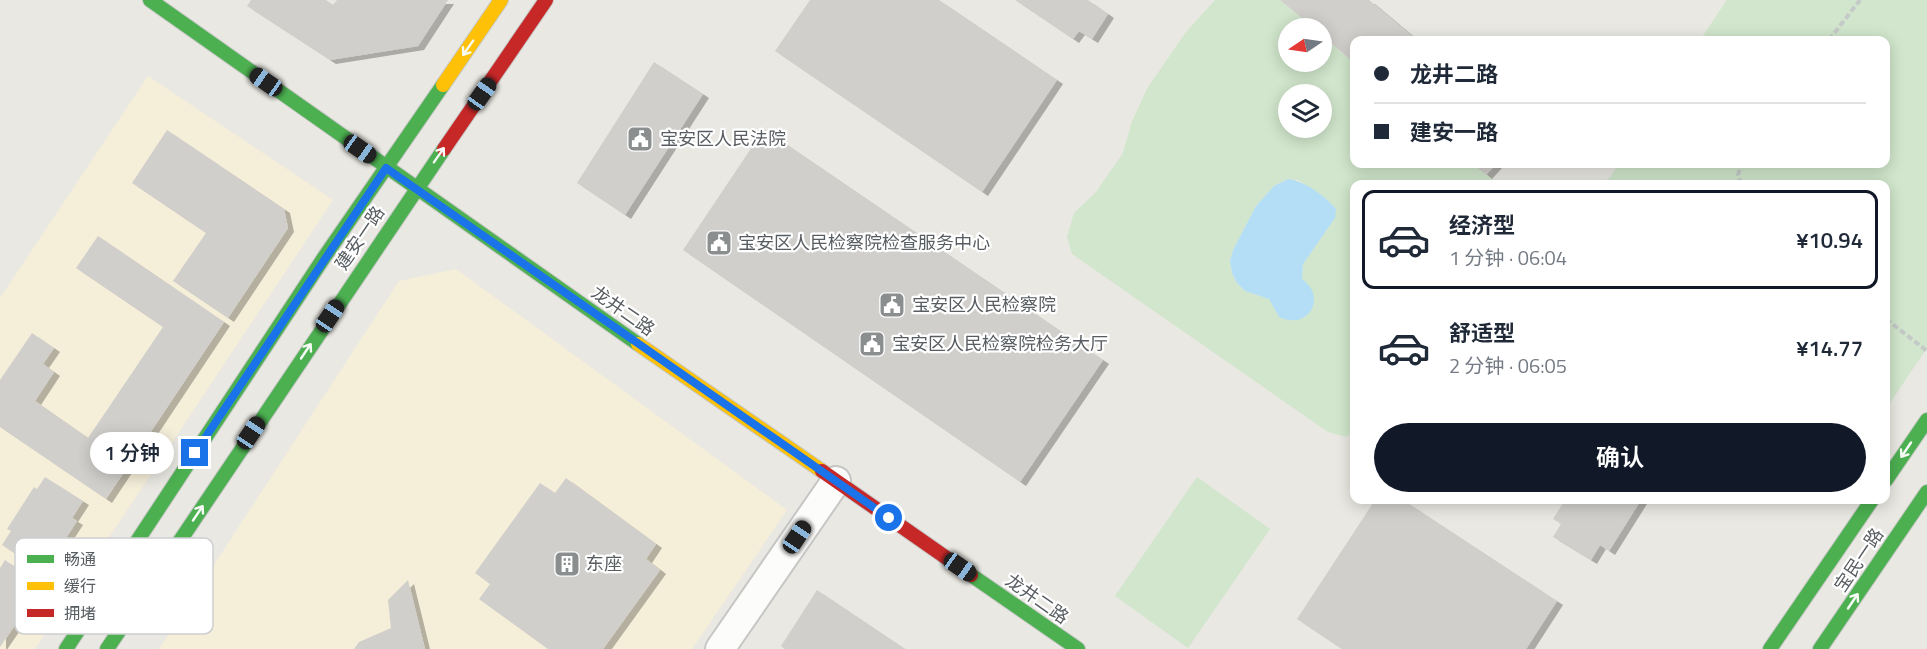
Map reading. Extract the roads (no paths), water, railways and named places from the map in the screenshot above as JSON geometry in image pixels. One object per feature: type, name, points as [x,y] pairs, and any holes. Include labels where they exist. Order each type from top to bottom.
[{"type":"main road","name":"龙井二路","points":[[150,0],[416,189],[1078,649]]},
{"type":"main road","name":"建安一路","points":[[140,538],[386,168],[501,0]]},
{"type":"main road","name":"建安一路","points":[[182,538],[546,0]]},
{"type":"main road","points":[[1890,474],[1927,420]]},
{"type":"main road","name":"宝民一路","points":[[1820,649],[1927,492]]},
{"type":"main road","name":"宝民一路","points":[[1770,649],[1869,504]]},
{"type":"main road","name":"建安一路","points":[[66,649],[76,634]]},
{"type":"main road","name":"建安一路","points":[[107,649],[117,634]]},
{"type":"street","points":[[720,649],[836,481]]},
{"type":"water","points":[[1288,179],[1314,190],[1336,209],[1335,218],[1303,264],[1302,279],[1310,286],[1314,303],[1306,316],[1298,320],[1279,317],[1269,299],[1245,291],[1237,283],[1232,273],[1230,261],[1233,250],[1256,206],[1274,186]]},
{"type":"place","name":"宝安区人民法院","points":[[640,139]]},
{"type":"place","name":"宝安区人民检察院检查服务中心","points":[[719,243]]},
{"type":"place","name":"宝安区人民检察院","points":[[892,305]]},
{"type":"place","name":"宝安区人民检察院检务大厅","points":[[872,344]]},
{"type":"place","name":"东座","points":[[567,564]]}]
